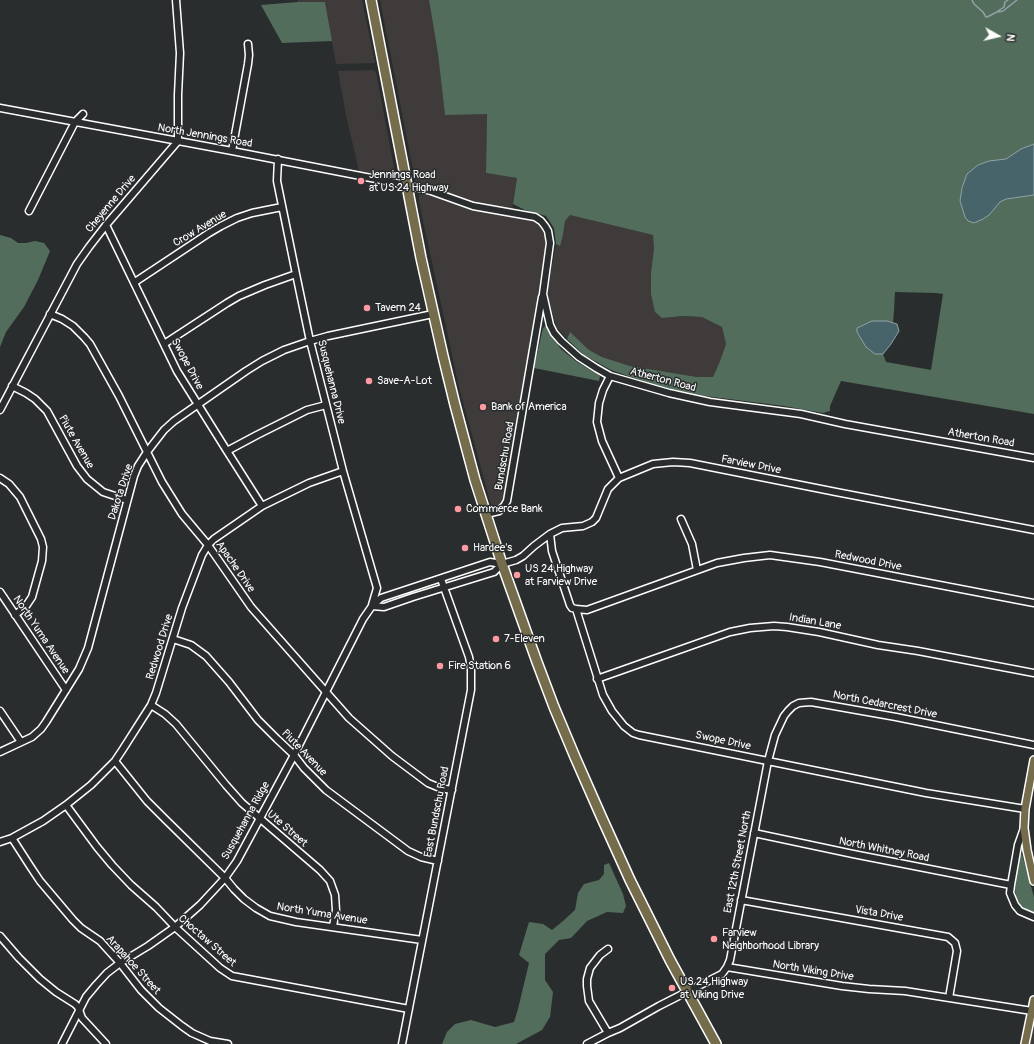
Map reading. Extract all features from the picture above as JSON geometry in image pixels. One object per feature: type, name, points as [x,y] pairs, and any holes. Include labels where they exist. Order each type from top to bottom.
[{"type":"highway","points":[[371,0],[433,314],[475,480],[502,564],[537,662],[575,757],[630,880],[687,992],[716,1044]]},
{"type":"main road","points":[[1034,760],[1025,809],[1024,828],[1030,868],[1034,881]]},
{"type":"main road","points":[[1025,1044],[1034,1000]]},
{"type":"street","points":[[176,0],[180,53],[178,141]]},
{"type":"street","points":[[232,151],[248,64],[248,44]]},
{"type":"street","name":"North Jennings Road","points":[[0,108],[407,185]]},
{"type":"street","points":[[30,211],[75,122],[83,114]]},
{"type":"street","name":"Cheyenne Drive","points":[[0,410],[50,314],[88,247],[178,141]]},
{"type":"street","name":"Susquehanna Drive","points":[[278,160],[277,181],[310,341],[343,471],[377,588],[372,606]]},
{"type":"street","name":"Atherton Road","points":[[407,185],[431,191],[473,206],[535,217],[541,221],[548,231],[550,243],[542,294],[550,325],[554,333],[561,341],[579,357],[610,376],[662,392],[710,402],[801,414],[845,424],[1034,458]]},
{"type":"street","name":"Crow Avenue","points":[[134,282],[221,226],[252,213],[282,207]]},
{"type":"street","name":"Swope Drive","points":[[106,225],[178,371],[262,506]]},
{"type":"street","points":[[164,344],[239,296],[264,285],[296,274]]},
{"type":"street","name":"Bundschu Road","points":[[486,514],[499,511],[507,501],[542,294]]},
{"type":"street","name":"Apache Drive","points":[[50,314],[73,326],[90,344],[119,396],[162,482],[182,514],[208,545],[251,607],[349,718],[392,756],[428,783],[440,788],[452,790]]},
{"type":"street","name":"Dakota Drive","points":[[0,752],[32,737],[41,729],[79,669],[88,648],[134,476],[138,466],[147,452],[164,430],[174,421],[246,371],[284,350],[310,341],[433,314]]},
{"type":"street","points":[[610,376],[603,390],[599,404],[598,422],[602,441],[619,478]]},
{"type":"street","name":"Piute Avenue","points":[[12,386],[35,399],[47,411],[87,480],[103,492],[127,500]]},
{"type":"street","points":[[227,451],[307,410],[326,405]]},
{"type":"street","name":"Farview Drive","points":[[502,564],[524,556],[550,534],[562,528],[583,526],[592,522],[596,518],[608,489],[619,478],[653,464],[673,462],[690,463],[1034,530]]},
{"type":"street","name":"Redwood Drive","points":[[0,842],[12,838],[43,821],[66,805],[91,785],[115,761],[152,705],[182,608],[202,555],[208,545],[214,539],[262,506],[309,483],[343,471]]},
{"type":"street","points":[[0,478],[9,484],[20,497],[41,538],[43,547],[42,561],[32,597],[26,606],[15,615]]},
{"type":"street","points":[[681,519],[692,544],[698,570]]},
{"type":"street","name":"Swope Drive","points":[[550,534],[552,551],[570,604],[572,608],[576,609],[603,695],[612,711],[624,726],[633,733],[926,793],[1025,809]]},
{"type":"street","name":"Redwood Drive","points":[[576,609],[587,610],[717,563],[770,555],[820,562],[1034,603]]},
{"type":"street","name":"Susquehanna Ridge","points":[[62,1044],[86,997],[107,973],[175,927],[200,905],[237,861],[294,755],[363,619],[372,606],[381,598],[490,562],[502,564]]},
{"type":"street","points":[[372,606],[384,607],[494,572],[502,564]]},
{"type":"street","points":[[464,571],[467,580]]},
{"type":"street","name":"East Bundschu Road","points":[[402,1044],[471,690],[472,678],[469,657],[441,578]]},
{"type":"street","name":"North Yuma Avenue","points":[[0,592],[66,690]]},
{"type":"street","name":"Indian Lane","points":[[597,679],[730,632],[750,628],[774,626],[819,632],[1034,673]]},
{"type":"street","name":"Piute Avenue","points":[[173,639],[191,645],[206,656],[229,682],[258,720],[294,755],[304,768],[326,790],[408,851],[421,857],[438,861]]},
{"type":"street","name":"North Cedarcrest Drive","points":[[768,761],[775,735],[784,716],[793,706],[806,702],[896,716],[1034,745]]},
{"type":"street","name":"Ute Street","points":[[152,705],[176,724],[242,803],[320,870],[330,881],[335,895],[336,910],[333,926]]},
{"type":"street","points":[[0,710],[21,742]]},
{"type":"street","name":"North Yuma Avenue","points":[[115,761],[147,801],[244,899],[256,908],[270,916],[296,922],[333,926],[422,940]]},
{"type":"street","name":"East 12th Street North","points":[[728,968],[768,761]]},
{"type":"street","name":"Choctaw Street","points":[[66,805],[112,865],[175,927],[220,968],[232,976],[409,1009]]},
{"type":"street","points":[[1024,828],[1018,845],[1010,885],[1010,893],[1015,905],[1020,911],[1034,917]]},
{"type":"street","name":"North Whitney Road","points":[[754,833],[1010,885]]},
{"type":"street","name":"Arapahoe Street","points":[[12,838],[40,881],[73,920],[100,942],[120,963],[141,990],[159,1008],[182,1026],[202,1038],[228,1044]]},
{"type":"street","name":"Vista Drive","points":[[741,900],[948,937],[955,943],[957,951],[949,998]]},
{"type":"street","points":[[0,936],[40,979],[74,1004],[79,1010],[82,1018],[106,1044]]},
{"type":"street","points":[[608,949],[590,968],[587,986],[590,1001],[608,1033]]},
{"type":"street","points":[[587,1044],[722,974],[728,968]]},
{"type":"street","name":"North Viking Drive","points":[[728,968],[842,986],[905,991],[1032,1011]]},
{"type":"shaded area","points":[[298,0],[362,0],[375,63],[336,64],[325,3],[298,2]]},
{"type":"shaded area","points":[[380,0],[429,0],[438,54],[445,114],[487,114],[486,173],[517,178],[512,209],[475,203],[419,185],[415,180]]},
{"type":"shaded area","points":[[373,70],[376,72],[395,173],[393,177],[389,178],[359,171],[346,115],[338,71]]},
{"type":"shaded area","points":[[427,194],[490,213],[533,220],[541,228],[547,245],[504,499],[500,505],[496,507],[491,505],[459,387],[419,202],[419,195]]},
{"type":"shaded area","points":[[570,215],[653,235],[662,318],[683,316],[702,317],[722,327],[726,344],[713,377],[697,377],[630,366],[602,357],[589,350],[570,333],[567,339],[557,328],[549,303],[548,289],[556,244],[559,246],[563,235],[565,221]]},
{"type":"shaded area","points":[[1034,1019],[1034,1044],[1029,1044]]},
{"type":"green space","points":[[429,0],[1034,0],[1034,414],[841,381],[830,406],[830,411],[823,413],[784,406],[705,396],[654,385],[611,370],[584,355],[567,339],[570,332],[589,350],[602,357],[630,366],[697,377],[713,377],[726,344],[722,327],[702,317],[683,316],[662,318],[655,312],[651,294],[651,273],[654,249],[653,235],[570,215],[565,221],[560,246],[556,244],[554,228],[546,216],[525,210],[513,204],[517,178],[486,173],[487,114],[445,115],[438,54]],"holes":[[[895,292],[943,294],[931,370],[886,362],[883,354],[875,354],[887,321],[893,323]]]},
{"type":"green space","points":[[298,2],[325,2],[332,41],[282,43],[261,5]]},
{"type":"green space","points":[[0,235],[11,238],[18,243],[35,241],[44,243],[50,251],[38,280],[24,307],[6,332],[0,347]]},
{"type":"green space","points":[[546,326],[561,349],[577,362],[600,376],[599,381],[534,368],[543,328]]},
{"type":"green space","points":[[1022,854],[1034,897],[1034,913],[1020,905],[1016,897],[1016,875],[1019,857]]},
{"type":"green space","points":[[609,863],[623,894],[626,906],[623,913],[607,912],[587,921],[571,938],[559,940],[545,954],[545,980],[553,992],[550,1017],[542,1030],[516,1044],[442,1044],[447,1032],[455,1024],[471,1020],[495,1027],[514,1022],[529,963],[519,955],[529,922],[543,924],[552,930],[575,910],[578,893],[584,884],[599,880],[604,874],[604,865]]},
{"type":"water","points":[[1034,144],[1034,195],[1006,199],[1000,202],[989,215],[983,219],[974,223],[968,221],[965,217],[960,201],[962,188],[967,174],[978,165],[989,161],[1006,159],[1021,149]]},
{"type":"water","points":[[872,321],[887,321],[897,324],[899,331],[883,354],[875,354],[866,347],[857,332],[857,328]]},
{"type":"waterway","points":[[972,0],[986,17],[1004,7],[1005,2],[1008,0]]},
{"type":"waterway","points":[[998,12],[1003,11],[1017,0]]},
{"type":"place","name":"Jennings Road at US 24 Highway","points":[[361,181]]},
{"type":"place","name":"Tavern 24","points":[[367,308]]},
{"type":"place","name":"Save-A-Lot","points":[[369,381]]},
{"type":"place","name":"Bank of America","points":[[483,407]]},
{"type":"place","name":"Commerce Bank","points":[[458,509]]},
{"type":"place","name":"Hardee's","points":[[465,548]]},
{"type":"place","name":"US 24 Highway at Farview Drive","points":[[517,575]]},
{"type":"place","name":"7-Eleven","points":[[496,639]]},
{"type":"place","name":"Fire Station 6","points":[[440,666]]},
{"type":"place","name":"Farview Neighborhood Library","points":[[714,939]]},
{"type":"place","name":"US 24 Highway at Viking Drive","points":[[672,988]]}]
